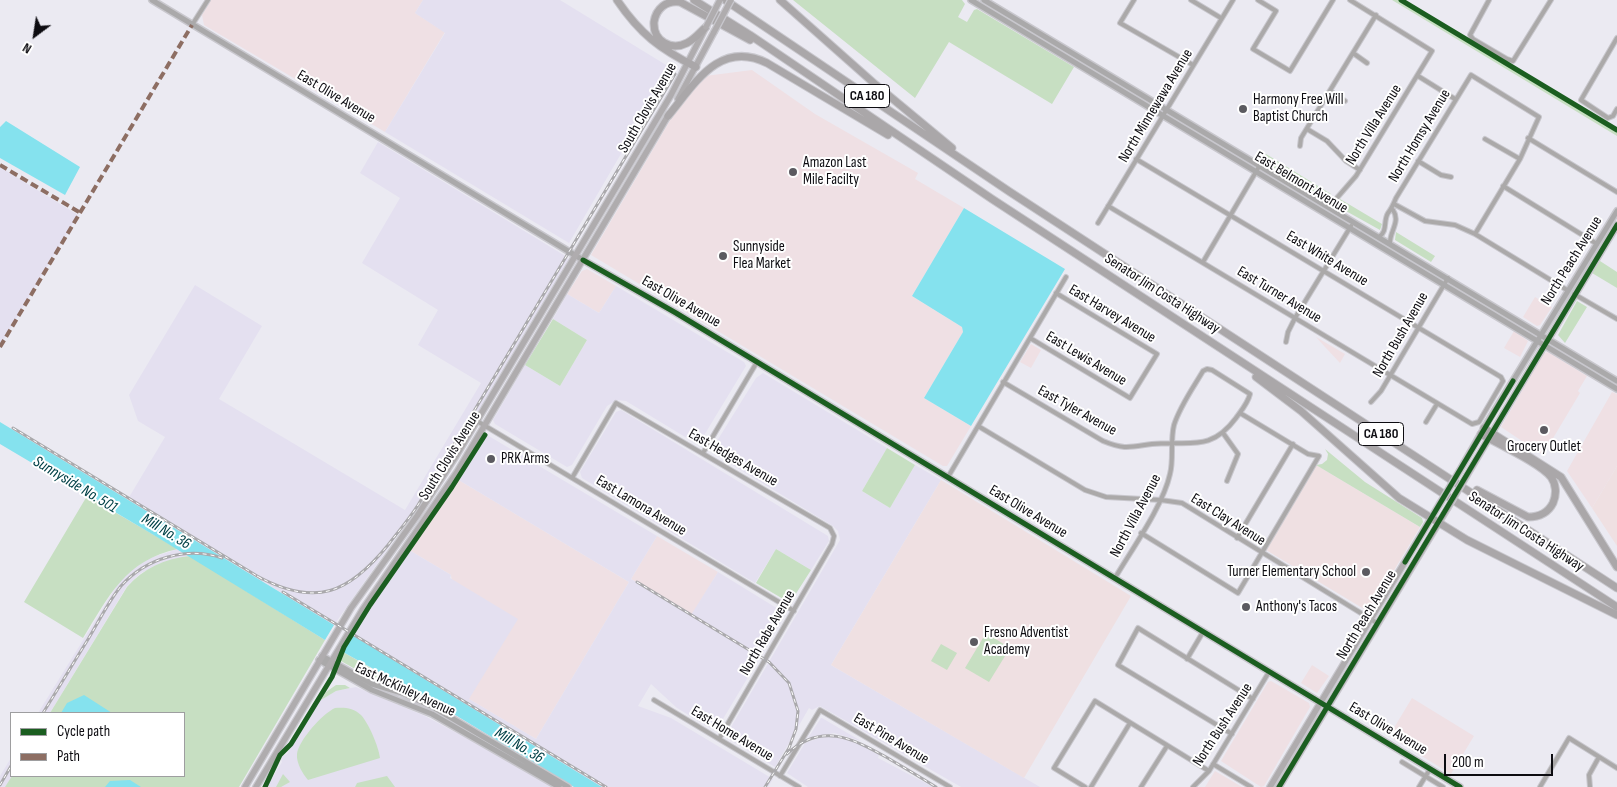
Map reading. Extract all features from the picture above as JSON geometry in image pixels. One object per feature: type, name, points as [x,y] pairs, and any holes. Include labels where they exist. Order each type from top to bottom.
[{"type":"highway","points":[[617,0],[646,36],[657,46],[696,67]]},
{"type":"highway","name":"Senator Jim Costa Highway","points":[[694,0],[804,72],[947,170],[1617,608]]},
{"type":"highway","name":"CA 180","points":[[725,0],[1010,192]]},
{"type":"highway","points":[[780,0],[876,85],[947,144],[1010,192]]},
{"type":"highway","points":[[706,27],[688,43],[672,46],[660,40],[654,30],[654,22],[658,10],[668,3],[684,3],[804,72]]},
{"type":"highway","points":[[668,116],[700,76],[712,65],[732,58],[749,58],[776,68],[947,170]]},
{"type":"highway","name":"Senator Jim Costa Highway","points":[[1010,192],[1617,588]]},
{"type":"highway","points":[[1218,347],[1301,411],[1383,486],[1439,523],[1486,550],[1617,615]]},
{"type":"highway","points":[[1357,418],[1518,514],[1532,517],[1544,514],[1551,507],[1555,497],[1555,488],[1551,478],[1544,471],[1483,431]]},
{"type":"highway","points":[[1490,436],[1561,477],[1617,567]]},
{"type":"main road","name":"East Olive Avenue","points":[[152,0],[583,260],[757,362],[1460,787]]},
{"type":"main road","name":"South Clovis Avenue","points":[[245,787],[320,658],[368,583],[428,500],[477,421],[689,64],[720,0]]},
{"type":"main road","name":"South Clovis Avenue","points":[[256,787],[346,636],[446,488],[668,116],[731,0]]},
{"type":"main road","name":"East Belmont Avenue","points":[[984,0],[1329,207],[1444,284],[1617,388]]},
{"type":"main road","name":"East Belmont Avenue","points":[[973,1],[1256,171],[1379,237],[1617,381]]},
{"type":"main road","points":[[649,148],[648,143],[665,112],[671,95]]},
{"type":"main road","name":"North Peach Avenue","points":[[1270,787],[1567,290],[1617,211]]},
{"type":"main road","name":"North Peach Avenue","points":[[1279,787],[1617,225]]},
{"type":"main road","points":[[1583,280],[1585,271],[1598,249],[1597,244]]},
{"type":"main road","points":[[1404,579],[1402,575],[1408,566],[1408,557]]},
{"type":"main road","points":[[1393,597],[1399,579],[1397,576]]},
{"type":"main road","name":"East McKinley Avenue","points":[[320,658],[372,690],[411,704],[441,719],[559,787]]},
{"type":"main road","name":"East McKinley Avenue","points":[[330,664],[366,682],[421,701],[455,719],[568,787]]},
{"type":"main road","points":[[411,704],[416,703],[455,719]]},
{"type":"street","points":[[192,25],[208,0]]},
{"type":"street","points":[[1134,0],[1120,23],[1193,65]]},
{"type":"street","points":[[1191,0],[1221,18]]},
{"type":"street","name":"North Minnewawa Avenue","points":[[1098,223],[1233,0]]},
{"type":"street","points":[[1258,0],[1276,11],[1253,50],[1290,71],[1333,0]]},
{"type":"street","points":[[1300,146],[1301,138],[1376,15],[1350,0]]},
{"type":"street","points":[[1489,0],[1470,35],[1506,60],[1513,61],[1551,0]]},
{"type":"street","name":"North Villa Avenue","points":[[1329,207],[1360,170],[1432,50],[1376,15]]},
{"type":"street","points":[[1617,38],[1581,100],[1583,104],[1610,118],[1617,109]]},
{"type":"street","points":[[1353,53],[1368,63]]},
{"type":"street","name":"North Homsy Avenue","points":[[1390,244],[1396,222],[1396,214],[1393,210],[1394,204],[1471,75],[1539,117],[1528,138]]},
{"type":"street","points":[[1418,76],[1455,99]]},
{"type":"street","points":[[1330,91],[1345,101]]},
{"type":"street","points":[[1307,129],[1327,141],[1346,160],[1360,170]]},
{"type":"street","points":[[1475,234],[1520,159],[1528,138],[1617,192]]},
{"type":"street","points":[[1485,139],[1520,159]]},
{"type":"street","name":"East White Avenue","points":[[1136,159],[1501,377],[1503,381]]},
{"type":"street","points":[[1418,161],[1441,175],[1451,177]]},
{"type":"street","points":[[1203,262],[1260,165]]},
{"type":"street","points":[[1503,186],[1597,244]]},
{"type":"street","points":[[1394,204],[1425,222],[1455,225],[1475,234],[1567,290]]},
{"type":"street","name":"East Turner Avenue","points":[[1108,206],[1474,425],[1479,422],[1503,381]]},
{"type":"street","name":"North Homsy Avenue","points":[[1379,237],[1384,233],[1388,214],[1393,210]]},
{"type":"street","points":[[1286,342],[1288,332],[1295,318],[1352,224]]},
{"type":"street","points":[[948,477],[1066,277]]},
{"type":"street","name":"North Bush Avenue","points":[[1371,402],[1390,376],[1448,278]]},
{"type":"street","name":"East Harvey Avenue","points":[[1056,293],[1157,354],[1130,398]]},
{"type":"street","points":[[1574,294],[1617,320]]},
{"type":"street","name":"East Lewis Avenue","points":[[1030,338],[1130,398]]},
{"type":"street","points":[[703,453],[757,362]]},
{"type":"street","name":"North Villa Avenue","points":[[1115,578],[1161,500],[1171,474],[1172,445],[1178,414],[1203,372],[1207,369],[1250,394],[1240,413]]},
{"type":"street","name":"East Tyler Avenue","points":[[1004,382],[1103,441],[1118,447],[1136,448],[1152,444],[1172,445]]},
{"type":"street","name":"East Hedges Avenue","points":[[572,478],[616,403],[830,528],[834,536]]},
{"type":"street","points":[[1426,422],[1437,404]]},
{"type":"street","points":[[1141,533],[1238,592],[1319,456],[1308,454],[1240,413],[1223,433],[1216,438],[1201,444],[1172,445]]},
{"type":"street","name":"East Lamona Avenue","points":[[477,421],[794,611]]},
{"type":"street","name":"East Clay Avenue","points":[[978,426],[1086,490],[1106,497],[1161,500],[1182,504],[1238,538],[1260,554],[1377,624]]},
{"type":"street","points":[[1223,433],[1238,454],[1227,480]]},
{"type":"street","points":[[1238,538],[1293,444]]},
{"type":"street","name":"North Rabe Avenue","points":[[719,739],[832,544],[834,536]]},
{"type":"street","points":[[1232,734],[1118,665],[1138,628],[1253,699]]},
{"type":"street","points":[[1187,658],[1203,632]]},
{"type":"street","name":"North Bush Avenue","points":[[1193,787],[1209,771],[1269,672]]},
{"type":"street","name":"East Home Avenue","points":[[654,700],[799,787]]},
{"type":"street","points":[[1085,787],[1054,768],[1095,701],[1209,771]]},
{"type":"street","name":"East Pine Avenue","points":[[780,776],[820,710],[950,787]]},
{"type":"street","points":[[1091,787],[1130,723]]},
{"type":"street","points":[[1540,787],[1569,738],[1617,768]]},
{"type":"street","points":[[1141,787],[1167,746]]},
{"type":"street","points":[[1590,787],[1589,775],[1598,757]]},
{"type":"street","points":[[1402,762],[1443,787]]},
{"type":"street","points":[[1213,764],[1251,787]]},
{"type":"street","points":[[1419,787],[1430,769]]},
{"type":"shaded area","points":[[211,0],[423,0],[415,13],[445,32],[385,132],[204,25],[202,15]]},
{"type":"shaded area","points":[[423,0],[560,0],[671,68],[569,243],[385,132],[445,33],[415,13]]},
{"type":"shaded area","points":[[752,70],[815,114],[918,173],[915,179],[964,208],[912,296],[962,327],[963,332],[924,398],[971,426],[947,466],[943,466],[591,255],[672,117],[705,76]]},
{"type":"shaded area","points":[[378,142],[567,257],[568,260],[440,475],[334,625],[128,499],[165,437],[138,421],[129,395],[195,285],[262,326],[219,399],[405,510],[481,383],[418,345],[438,310],[362,263],[400,198],[360,173]]},
{"type":"shaded area","points":[[0,167],[78,215],[0,346]]},
{"type":"shaded area","points":[[587,269],[616,286],[599,313],[567,294],[582,271]]},
{"type":"shaded area","points":[[616,286],[744,362],[746,366],[700,442],[695,443],[626,401],[617,400],[607,406],[572,465],[567,467],[495,424],[493,420],[525,365],[560,386],[587,340],[553,319],[567,294],[599,313]]},
{"type":"shaded area","points":[[1535,297],[1552,307],[1540,325],[1537,326],[1523,317]]},
{"type":"shaded area","points":[[1514,331],[1528,341],[1520,357],[1504,348]]},
{"type":"shaded area","points":[[1316,337],[1345,354],[1340,363],[1325,347]]},
{"type":"shaded area","points":[[1031,344],[1041,350],[1031,368],[1020,362]]},
{"type":"shaded area","points":[[1548,352],[1587,376],[1578,391],[1580,393],[1543,455],[1501,427],[1544,353]]},
{"type":"shaded area","points":[[763,373],[887,448],[862,491],[890,508],[915,465],[941,480],[831,665],[1040,787],[961,787],[820,706],[812,710],[809,708],[775,767],[727,738],[727,734],[840,540],[838,531],[833,526],[713,453],[712,449],[756,378]]},
{"type":"shaded area","points":[[1612,392],[1617,394],[1617,466],[1592,508],[1567,471]]},
{"type":"shaded area","points":[[621,410],[828,536],[829,541],[811,570],[776,549],[755,583],[582,478],[580,472],[616,412]]},
{"type":"shaded area","points":[[487,435],[657,536],[631,579],[691,615],[718,572],[783,612],[784,617],[717,729],[712,729],[677,708],[651,684],[638,706],[671,718],[773,779],[768,787],[602,787],[352,635],[409,550],[451,575],[450,578],[518,619],[469,699],[536,739],[629,582],[457,479],[483,437]]},
{"type":"shaded area","points":[[1316,465],[1420,527],[1369,612],[1266,550]]},
{"type":"shaded area","points":[[1617,466],[1617,546],[1592,508]]},
{"type":"shaded area","points":[[457,479],[629,582],[536,739],[469,699],[451,575],[409,550],[454,487]]},
{"type":"shaded area","name":"Fresno Adventist Academy","points":[[941,480],[1131,596],[1024,778],[831,665]]},
{"type":"shaded area","points":[[657,536],[718,572],[692,615],[631,579]]},
{"type":"shaded area","points":[[178,549],[190,556],[159,564],[141,573],[127,586],[51,712],[39,712],[119,582],[137,565],[147,559]]},
{"type":"shaded area","points":[[1312,665],[1329,676],[1317,693],[1301,683]]},
{"type":"shaded area","points":[[1271,681],[1309,703],[1310,707],[1264,786],[1261,787],[1221,761],[1268,682]]},
{"type":"shaded area","points":[[356,687],[425,716],[513,763],[553,787],[267,787],[282,762],[280,757],[287,754],[319,701],[336,691]]},
{"type":"shaded area","points":[[1412,698],[1474,736],[1451,774],[1389,736]]},
{"type":"shaded area","points":[[821,718],[861,741],[834,733],[808,738]]},
{"type":"shaded area","points":[[822,737],[835,737],[854,741],[879,755],[878,758],[933,787],[808,787],[787,773],[805,743]]},
{"type":"shaded area","points":[[10,760],[10,777],[12,777],[6,787],[0,787],[0,776]]},
{"type":"shaded area","points":[[1215,771],[1242,787],[1205,787]]},
{"type":"green space","points":[[793,0],[962,0],[965,4],[958,17],[967,22],[974,10],[977,9],[1074,67],[1052,104],[949,42],[915,98]]},
{"type":"green space","points":[[1392,0],[1405,0],[1617,128],[1617,136]]},
{"type":"green space","points":[[1266,154],[1331,194],[1326,199],[1262,161]]},
{"type":"green space","points":[[1340,199],[1382,224],[1380,230],[1337,206]]},
{"type":"green space","points":[[1396,232],[1435,256],[1431,262],[1395,240]]},
{"type":"green space","points":[[1600,261],[1617,272],[1617,288],[1592,273]]},
{"type":"green space","points":[[1577,301],[1587,307],[1565,343],[1558,335]]},
{"type":"green space","points":[[553,319],[587,340],[560,386],[525,365]]},
{"type":"green space","points":[[887,448],[915,465],[890,508],[862,491]]},
{"type":"green space","points":[[1325,449],[1365,482],[1422,518],[1423,522],[1420,527],[1316,465],[1322,464],[1327,460],[1328,454]]},
{"type":"green space","points":[[87,496],[178,549],[160,554],[144,562],[120,582],[101,608],[83,638],[24,602]]},
{"type":"green space","points":[[776,549],[811,570],[790,603],[756,583]]},
{"type":"green space","points":[[190,556],[325,640],[239,787],[5,787],[11,777],[185,777],[185,712],[51,712],[127,587],[147,570],[163,562]]},
{"type":"green space","points":[[986,633],[1010,648],[989,682],[965,668]]},
{"type":"green space","points":[[941,644],[957,653],[947,670],[931,661]]},
{"type":"green space","points":[[343,652],[430,702],[373,679],[341,661]]},
{"type":"green space","points":[[336,685],[345,685],[350,688],[336,691],[321,700],[326,692]]},
{"type":"green space","points":[[335,708],[349,708],[361,715],[373,735],[380,758],[308,780],[302,772],[298,761],[297,754],[299,748],[312,728]]},
{"type":"green space","points":[[283,774],[290,782],[281,787],[276,787]]},
{"type":"green space","points":[[387,776],[395,787],[355,787],[357,783]]},
{"type":"water","points":[[6,121],[80,167],[65,195],[0,158],[0,127]]},
{"type":"water","points":[[964,208],[1065,269],[971,426],[924,398],[963,332],[962,327],[912,296]]},
{"type":"water","points":[[0,422],[334,625],[325,640],[0,444]]},
{"type":"water","name":"Mill No. 36","points":[[352,635],[602,787],[574,787],[447,710],[343,652]]},
{"type":"water","points":[[84,695],[110,712],[62,712],[67,703]]},
{"type":"water","points":[[130,780],[141,787],[105,787],[110,781]]},
{"type":"railway","points":[[257,576],[278,586],[297,591],[314,593],[330,590],[345,584],[359,575],[388,545],[418,505],[675,74]]},
{"type":"railway","points":[[13,428],[262,579]]},
{"type":"railway","points":[[44,712],[112,599],[131,576],[155,562],[181,554],[195,553],[222,558]]},
{"type":"railway","points":[[637,582],[769,662],[789,683],[798,711],[796,729],[789,748],[765,787]]},
{"type":"railway","points":[[283,592],[606,787]]},
{"type":"railway","points":[[787,754],[812,738],[836,736],[849,739],[873,750],[936,787]]},
{"type":"railway","points":[[0,785],[10,768]]},
{"type":"marked path","points":[[0,347],[192,25]]},
{"type":"marked path","points":[[0,165],[79,212]]},
{"type":"cycle path","points":[[1401,0],[1617,130]]},
{"type":"cycle path","points":[[1279,787],[1617,225]]},
{"type":"cycle path","points":[[583,260],[676,313],[1460,787]]},
{"type":"cycle path","points":[[1405,562],[1513,381]]},
{"type":"cycle path","points":[[265,787],[280,755],[291,744],[332,677],[344,647],[370,605],[452,487],[485,435]]},
{"type":"place","name":"Harmony Free Will Baptist Church","points":[[1243,109]]},
{"type":"place","name":"Amazon Last Mile Facilty","points":[[793,172]]},
{"type":"place","name":"Sunnyside Flea Market","points":[[723,256]]},
{"type":"place","name":"Grocery Outlet","points":[[1544,430]]},
{"type":"place","name":"PRK Arms","points":[[491,459]]},
{"type":"place","name":"Turner Elementary School","points":[[1366,572]]},
{"type":"place","name":"Anthony's Tacos","points":[[1246,607]]},
{"type":"place","name":"Fresno Adventist Academy","points":[[974,642]]},
{"type":"water label","name":"Sunnyside No. 501","points":[[75,485]]}]
